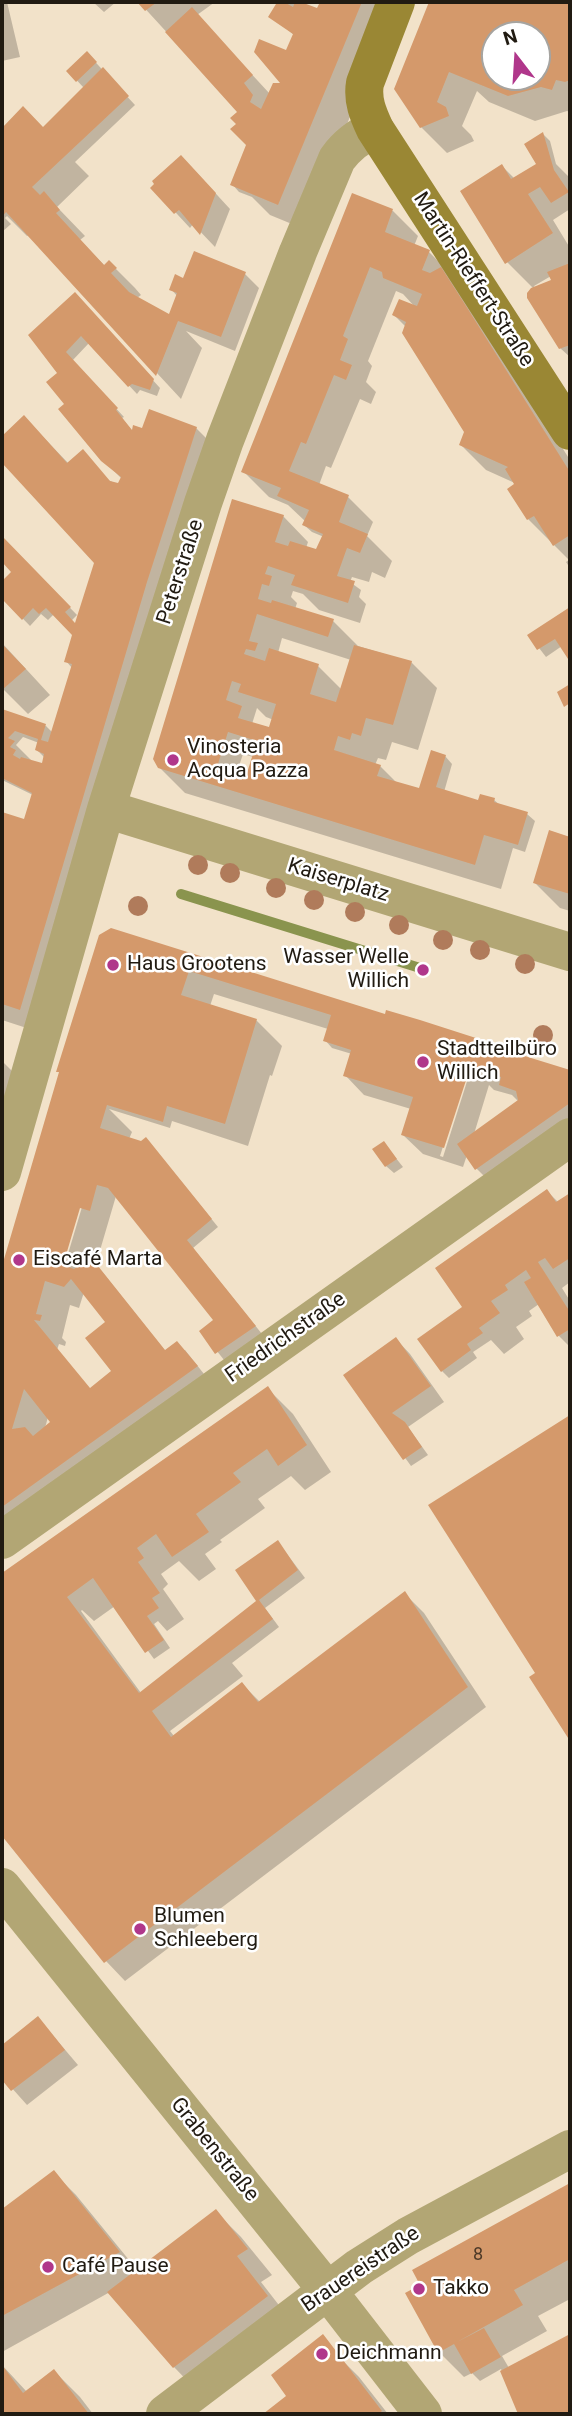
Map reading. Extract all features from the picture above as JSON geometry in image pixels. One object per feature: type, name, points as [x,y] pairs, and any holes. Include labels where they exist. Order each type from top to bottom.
[{"type":"street","points":[[375,129],[366,106],[364,91],[373,57],[396,2]]},
{"type":"street","name":"Martin-Rieffert-Straße","points":[[375,129],[570,431]]},
{"type":"street","name":"Peterstraße","points":[[2,1172],[106,809],[214,471],[298,252],[337,159],[355,140],[375,129]]},
{"type":"street","name":"Kaiserplatz","points":[[106,809],[570,952]]},
{"type":"street","name":"Friedrichstraße","points":[[2,1540],[570,1137]]},
{"type":"street","name":"Grabenstraße","points":[[2,1887],[327,2290],[423,2414]]},
{"type":"street","name":"Brauereistraße","points":[[166,2414],[327,2290],[400,2241],[570,2149]]},
{"type":"building","points":[[137,2],[157,2],[145,11]]},
{"type":"building","points":[[273,2],[284,2],[293,7],[295,2],[301,2],[317,8],[320,2],[362,2],[278,205],[230,185],[246,145],[230,129],[236,124],[230,118],[237,112],[165,32],[192,7],[253,75],[244,83],[253,95],[250,102],[261,109],[273,83],[280,83],[254,52],[259,39],[286,50],[293,34],[268,17],[276,4]]},
{"type":"building","points":[[429,2],[570,2],[570,80],[556,80],[551,90],[551,21],[481,21],[481,85],[449,72],[437,102],[446,107],[449,116],[420,128],[394,89]]},
{"type":"building","points":[[87,51],[97,62],[76,82],[66,71]]},
{"type":"building","points":[[103,67],[129,96],[32,187],[40,195],[44,191],[60,210],[56,213],[104,265],[109,260],[117,268],[111,273],[129,292],[169,314],[177,293],[169,290],[175,274],[183,278],[194,251],[246,272],[221,337],[178,321],[156,376],[6,212],[2,217],[2,128],[23,106],[43,127]]},
{"type":"building","points":[[496,91],[526,91],[508,96]]},
{"type":"building","points":[[543,132],[554,170],[569,192],[551,203],[540,187],[528,194],[553,233],[505,264],[460,191],[502,164],[511,179],[536,164],[524,144]]},
{"type":"building","points":[[181,155],[216,193],[200,235],[179,210],[174,214],[150,188],[154,184],[152,181]]},
{"type":"building","points":[[352,193],[393,209],[385,232],[430,250],[422,270],[430,273],[441,267],[570,472],[570,535],[553,546],[534,516],[527,520],[507,489],[514,484],[505,469],[508,467],[459,445],[464,432],[402,333],[406,322],[392,315],[399,299],[417,306],[422,294],[383,278],[382,272],[370,267],[343,336],[348,339],[340,360],[352,365],[346,380],[334,375],[306,444],[301,442],[289,471],[349,495],[339,522],[368,534],[360,553],[347,548],[337,576],[355,581],[348,603],[291,585],[295,575],[268,566],[265,574],[272,576],[269,586],[262,584],[258,599],[271,603],[272,600],[334,619],[328,637],[257,614],[249,641],[258,643],[255,651],[246,649],[244,654],[265,661],[269,648],[319,664],[310,694],[336,702],[354,645],[412,661],[393,725],[366,718],[361,736],[352,733],[350,740],[338,736],[334,750],[381,765],[377,776],[419,788],[431,750],[446,755],[436,787],[478,800],[480,794],[495,798],[494,802],[528,812],[518,845],[484,835],[475,865],[158,768],[153,759],[232,499],[284,515],[275,542],[288,546],[290,541],[316,549],[323,534],[302,525],[309,510],[277,496],[281,488],[241,472]],"holes":[[[232,681],[241,684],[238,692],[276,704],[269,727],[238,718],[242,706],[226,700]],[[228,732],[257,741],[247,773],[218,764]]]},
{"type":"building","points":[[570,263],[570,345],[559,349],[527,298],[527,293],[531,288],[551,280],[547,272]]},
{"type":"building","points":[[75,292],[154,379],[150,390],[132,384],[128,387],[81,336],[66,352],[118,408],[116,410],[132,430],[133,425],[142,428],[149,409],[197,427],[147,582],[20,1010],[2,1004],[2,812],[24,819],[32,793],[2,778],[2,709],[46,724],[41,740],[48,742],[72,664],[64,662],[72,635],[46,608],[39,614],[33,608],[22,620],[2,599],[2,581],[11,572],[2,562],[2,538],[71,607],[65,612],[75,623],[94,563],[2,463],[2,436],[24,415],[67,463],[83,449],[110,481],[118,483],[121,477],[101,461],[58,409],[64,404],[46,382],[57,373],[28,335]],"holes":[[[15,731],[38,739],[35,750],[44,754],[42,763],[13,755],[16,750],[10,747],[15,741],[8,738]]]},
{"type":"building","points":[[570,607],[570,662],[555,639],[537,650],[527,635]]},
{"type":"building","points":[[2,644],[26,669],[2,690]]},
{"type":"building","points":[[570,684],[570,703],[564,707],[557,692]]},
{"type":"building","points":[[549,830],[570,837],[570,894],[533,883]]},
{"type":"building","points":[[111,928],[385,1014],[386,1010],[420,1020],[570,1070],[570,1103],[475,1170],[457,1144],[518,1100],[516,1091],[499,1085],[501,1077],[470,1068],[444,1148],[401,1135],[413,1097],[343,1076],[351,1050],[323,1041],[331,1015],[189,971],[181,995],[257,1019],[225,1124],[167,1106],[163,1122],[107,1105],[100,1128],[141,1141],[146,1137],[212,1219],[187,1240],[256,1326],[215,1354],[199,1331],[213,1320],[108,1188],[97,1185],[90,1211],[80,1208],[63,1265],[74,1269],[90,1256],[165,1350],[177,1341],[198,1366],[2,1507],[2,1266],[59,1072],[56,1072],[99,935]],"holes":[[[71,1279],[105,1322],[85,1338],[111,1371],[90,1388],[34,1320],[40,1321],[42,1315],[36,1314],[45,1281],[64,1287]],[[24,1389],[50,1422],[33,1436],[25,1427],[12,1429]]]},
{"type":"building","points":[[384,1141],[397,1159],[385,1167],[372,1149]]},
{"type":"building","points":[[547,1189],[556,1202],[570,1193],[570,1258],[553,1269],[545,1258],[538,1262],[570,1312],[570,1329],[557,1337],[524,1282],[531,1278],[526,1270],[505,1285],[508,1290],[491,1301],[500,1313],[479,1328],[483,1333],[467,1344],[471,1350],[441,1372],[417,1339],[462,1307],[435,1268]]},
{"type":"building","points":[[396,1337],[431,1386],[392,1413],[405,1422],[422,1447],[403,1460],[343,1375]]},
{"type":"building","points":[[268,1386],[307,1445],[278,1466],[267,1449],[233,1473],[241,1482],[196,1514],[209,1532],[172,1557],[156,1534],[137,1548],[144,1558],[138,1562],[160,1593],[152,1598],[159,1608],[147,1616],[164,1640],[145,1653],[93,1578],[67,1597],[139,1693],[256,1601],[235,1570],[278,1540],[298,1570],[259,1600],[273,1619],[152,1711],[171,1737],[242,1682],[258,1702],[405,1591],[468,1687],[104,1963],[2,1836],[2,1573]]},
{"type":"building","points":[[570,1415],[570,1741],[529,1677],[535,1673],[428,1505]]},
{"type":"building","points":[[38,2016],[65,2050],[11,2091],[2,2080],[2,2045]]},
{"type":"building","points":[[54,2170],[120,2252],[2,2316],[2,2209]]},
{"type":"building","points":[[570,2183],[570,2259],[514,2290],[523,2305],[457,2342],[484,2328],[501,2357],[471,2374],[454,2344],[438,2353],[405,2293],[420,2285],[412,2270]]},
{"type":"building","points":[[216,2209],[248,2249],[237,2256],[268,2296],[173,2368],[107,2292]]},
{"type":"building","points":[[323,2334],[382,2411],[378,2414],[263,2414],[286,2396],[271,2375]]},
{"type":"building","points":[[570,2334],[570,2414],[518,2414],[500,2371]]},
{"type":"building","points":[[2,2365],[23,2393],[54,2369],[89,2414],[2,2414]]},
{"type":"waterway","points":[[181,894],[420,968]]},
{"type":"place","name":"Vinosteria Acqua Pazza","points":[[173,760]]},
{"type":"place","name":"Haus Grootens","points":[[113,965]]},
{"type":"place","name":"Wasser Welle Willich","points":[[423,970]]},
{"type":"place","name":"Stadtteilbüro Willich","points":[[423,1062]]},
{"type":"place","name":"Eiscafé Marta","points":[[19,1260]]},
{"type":"place","name":"Blumen Schleeberg","points":[[140,1929]]},
{"type":"place","name":"Café Pause","points":[[48,2267]]},
{"type":"place","name":"Takko","points":[[419,2289]]},
{"type":"place","name":"Deichmann","points":[[322,2354]]}]
